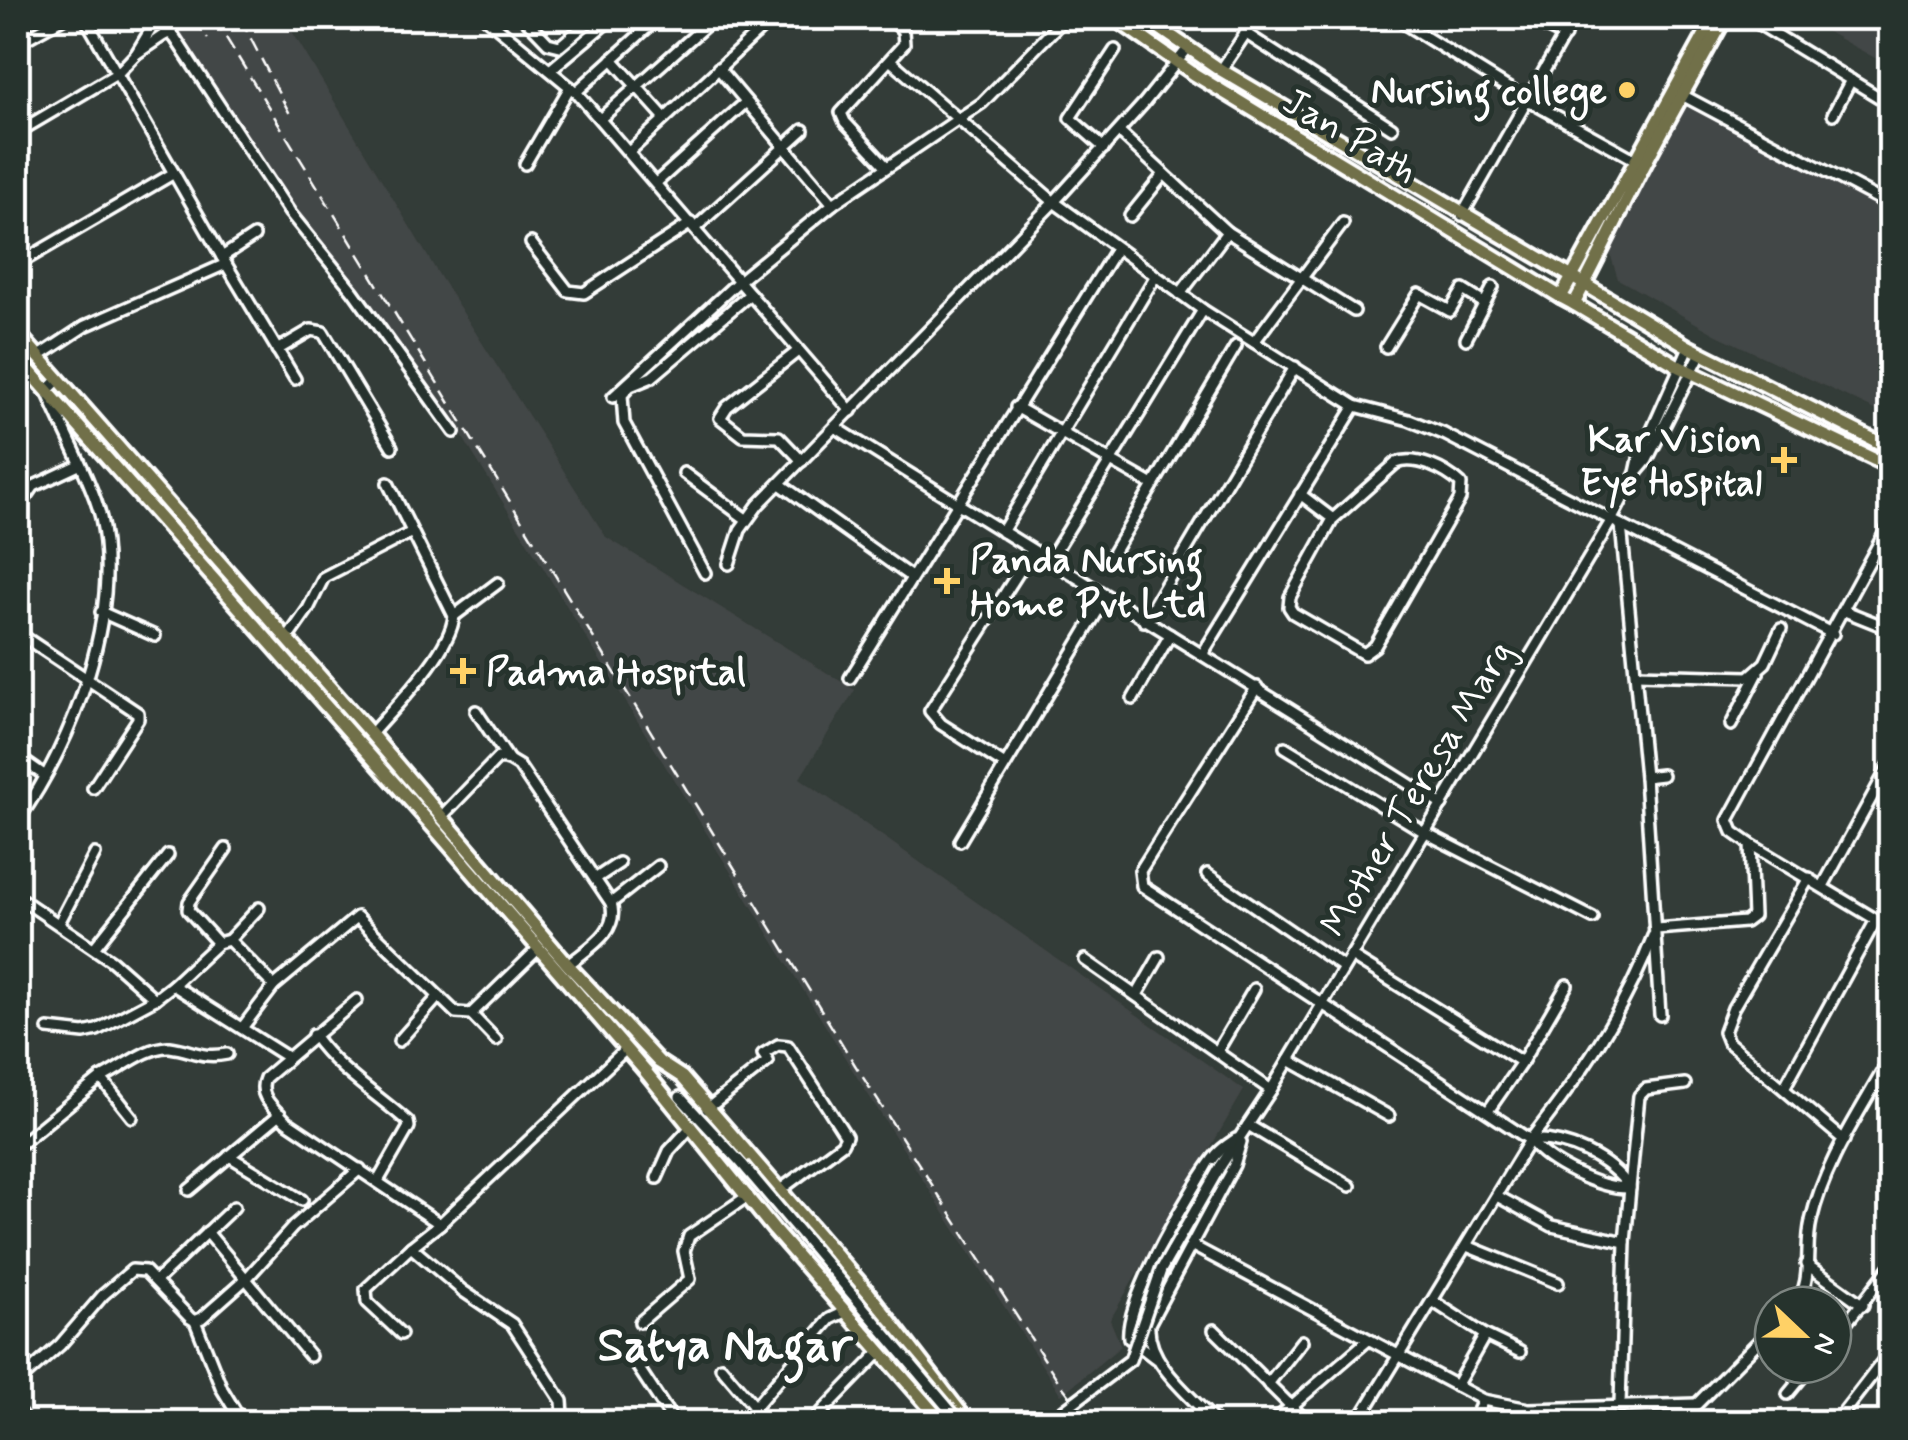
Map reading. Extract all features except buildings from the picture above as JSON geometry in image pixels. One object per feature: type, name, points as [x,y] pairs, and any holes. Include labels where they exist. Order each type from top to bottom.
[{"type":"main road","name":"Jan Path","points":[[1114,18],[1178,64],[1574,304]]},
{"type":"main road","points":[[1562,296],[1714,18]]},
{"type":"main road","points":[[1725,18],[1574,304],[1680,367],[1890,468]]},
{"type":"main road","name":"Jan Path","points":[[1152,20],[1221,70],[1584,284]]},
{"type":"main road","points":[[1584,284],[1688,347],[1890,448]]},
{"type":"main road","points":[[18,332],[568,965],[659,1062],[682,1078],[780,1190],[868,1292],[968,1422]]},
{"type":"main road","points":[[18,358],[626,1049],[937,1420]]},
{"type":"main road","points":[[662,1093],[664,1076],[682,1078]]},
{"type":"main road","points":[[662,1093],[680,1097],[682,1078]]},
{"type":"main road","points":[[914,1391],[932,1375]]},
{"type":"street","points":[[18,43],[63,18]]},
{"type":"street","points":[[85,18],[295,379]]},
{"type":"street","points":[[18,132],[118,74],[154,28],[150,18]]},
{"type":"street","points":[[162,18],[166,26],[164,35]]},
{"type":"street","points":[[486,18],[573,89],[851,411]]},
{"type":"street","points":[[524,18],[548,43],[560,46],[593,18]]},
{"type":"street","points":[[550,70],[612,18]]},
{"type":"street","points":[[525,164],[573,89],[658,18]]},
{"type":"street","points":[[600,120],[714,18]]},
{"type":"street","points":[[886,166],[841,113],[904,44],[903,31],[891,18]]},
{"type":"street","points":[[613,397],[740,280],[833,204],[996,90],[1066,18]]},
{"type":"street","points":[[1221,70],[1256,18]]},
{"type":"street","points":[[1395,18],[1529,101],[1636,160]]},
{"type":"street","points":[[1526,18],[1565,36]]},
{"type":"street","points":[[1462,215],[1574,18]]},
{"type":"street","points":[[1749,18],[1890,104]]},
{"type":"street","points":[[629,152],[767,19]]},
{"type":"street","points":[[136,54],[164,35],[170,33],[175,38],[290,213],[454,432]]},
{"type":"street","points":[[1245,33],[1392,128]]},
{"type":"street","points":[[729,564],[746,519],[1054,202],[1188,48]]},
{"type":"street","points":[[1104,148],[1070,118],[1115,50]]},
{"type":"street","points":[[612,59],[665,118]]},
{"type":"street","points":[[891,61],[1054,202],[1116,249],[1202,310],[1354,406],[1444,434],[1833,634]]},
{"type":"street","points":[[718,68],[833,204]]},
{"type":"street","points":[[1833,114],[1850,80]]},
{"type":"street","points":[[1682,95],[1890,205]]},
{"type":"street","points":[[656,183],[746,102]]},
{"type":"street","points":[[531,243],[568,291],[584,293],[693,226],[803,130]]},
{"type":"street","points":[[1118,132],[1227,232],[1354,311]]},
{"type":"street","points":[[18,264],[174,173]]},
{"type":"street","points":[[1130,216],[1164,174]]},
{"type":"street","points":[[1254,342],[1343,223]]},
{"type":"street","points":[[1180,294],[1227,232]]},
{"type":"street","points":[[38,357],[86,326],[224,260],[254,236]]},
{"type":"street","points":[[850,678],[1116,249]]},
{"type":"street","points":[[1002,532],[1156,277]]},
{"type":"street","points":[[1466,338],[1493,286]]},
{"type":"street","points":[[1386,346],[1418,294],[1450,312],[1462,290],[1484,303]]},
{"type":"street","points":[[705,574],[624,423],[622,395],[630,386],[652,377],[750,294]]},
{"type":"street","points":[[1049,561],[1202,310]]},
{"type":"street","points":[[277,350],[312,330],[323,332],[392,447]]},
{"type":"street","points":[[1112,552],[1236,346]]},
{"type":"street","name":"Mother Teresa Marg","points":[[1048,1422],[1130,1360],[1161,1270],[1220,1166],[1272,1090],[1343,967],[1616,523],[1638,458],[1688,347]]},
{"type":"street","points":[[798,351],[728,407],[720,418],[743,436],[778,437],[802,460]]},
{"type":"street","name":"Mother Teresa Marg","points":[[1636,473],[1648,460],[1701,353]]},
{"type":"street","points":[[1144,620],[1295,367]]},
{"type":"street","points":[[18,820],[44,776],[88,678],[107,563],[100,515],[47,391],[58,380]]},
{"type":"street","points":[[1203,653],[1354,406]]},
{"type":"street","points":[[1016,408],[1153,485]]},
{"type":"street","points":[[835,427],[1442,805]]},
{"type":"street","points":[[1405,459],[1417,460],[1461,484],[1460,499],[1376,646],[1364,654],[1292,614],[1288,607],[1332,519],[1396,462],[1405,459]]},
{"type":"street","points":[[18,509],[34,486],[79,465]]},
{"type":"street","points":[[684,473],[746,519]]},
{"type":"street","points":[[388,483],[454,616]]},
{"type":"street","points":[[780,484],[912,577]]},
{"type":"street","points":[[1300,494],[1332,519]]},
{"type":"street","points":[[1616,523],[1636,674],[1660,1015]]},
{"type":"street","points":[[1890,523],[1833,634],[1730,812],[1730,827],[1750,844],[1890,928]]},
{"type":"street","points":[[286,638],[302,619],[324,577],[412,532]]},
{"type":"street","points":[[1005,766],[941,724],[930,710],[1032,551]]},
{"type":"street","points":[[370,734],[442,645],[454,616],[498,584]]},
{"type":"street","points":[[960,841],[1106,597]]},
{"type":"street","points":[[1845,611],[1890,630]]},
{"type":"street","points":[[101,612],[155,636]]},
{"type":"street","points":[[1732,725],[1781,629]]},
{"type":"street","points":[[18,634],[138,713],[138,719],[93,788]]},
{"type":"street","points":[[1134,699],[1170,635]]},
{"type":"street","points":[[1636,674],[1744,678],[1759,671]]},
{"type":"street","points":[[1257,687],[1140,871],[1139,880],[1148,892],[1488,1111],[1530,1140],[1539,1152],[1605,1186],[1630,1188]]},
{"type":"street","points":[[476,711],[509,760],[526,775],[611,903],[615,915],[610,930],[568,965]]},
{"type":"street","points":[[1286,747],[1426,832],[1593,918]]},
{"type":"street","points":[[18,757],[44,776]]},
{"type":"street","points":[[440,817],[498,758],[509,760]]},
{"type":"street","points":[[1823,886],[1889,772]]},
{"type":"street","points":[[1645,777],[1662,775]]},
{"type":"street","points":[[1656,929],[1745,922],[1753,916],[1750,844]]},
{"type":"street","points":[[226,850],[188,910],[274,986]]},
{"type":"street","points":[[58,923],[95,854]]},
{"type":"street","points":[[94,948],[168,856]]},
{"type":"street","points":[[595,879],[619,863]]},
{"type":"street","points":[[611,903],[658,866]]},
{"type":"street","points":[[1207,874],[1343,967]]},
{"type":"street","points":[[1808,878],[1725,1023],[1728,1042],[1844,1140]]},
{"type":"street","points":[[18,897],[94,948],[156,999]]},
{"type":"street","points":[[48,1029],[84,1033],[97,1030],[156,999],[259,908]]},
{"type":"street","points":[[242,1028],[274,986],[357,917],[456,1013],[471,1014],[496,1040]]},
{"type":"street","points":[[1784,1088],[1876,920]]},
{"type":"street","points":[[1365,1419],[1530,1140],[1576,1082],[1608,1032],[1638,977],[1656,929]]},
{"type":"street","points":[[471,1014],[538,949]]},
{"type":"street","points":[[1351,956],[1522,1062]]},
{"type":"street","points":[[1137,995],[1159,957]]},
{"type":"street","points":[[1085,960],[1272,1090]]},
{"type":"street","points":[[172,985],[288,1057]]},
{"type":"street","points":[[1488,1111],[1568,985]]},
{"type":"street","points":[[1218,1050],[1254,989]]},
{"type":"street","points":[[399,1041],[438,997]]},
{"type":"street","points":[[357,1000],[262,1083],[266,1100],[280,1114],[440,1224]]},
{"type":"street","points":[[314,1036],[322,1049],[408,1122],[409,1127],[378,1181]]},
{"type":"street","points":[[706,1109],[768,1061],[764,1054],[778,1045],[788,1046],[846,1136],[842,1144],[780,1190]]},
{"type":"street","points":[[18,1146],[102,1078],[160,1048],[174,1048],[201,1057],[227,1054]]},
{"type":"street","points":[[401,1334],[367,1302],[366,1290],[626,1049]]},
{"type":"street","points":[[1289,1060],[1389,1116]]},
{"type":"street","points":[[1804,1285],[1811,1221],[1826,1177],[1889,1066]]},
{"type":"street","points":[[102,1078],[132,1117]]},
{"type":"street","points":[[1620,1404],[1624,1242],[1639,1096],[1646,1088],[1685,1084]]},
{"type":"street","points":[[680,1097],[743,1165],[960,1422]]},
{"type":"street","points":[[189,1190],[280,1114]]},
{"type":"street","points":[[657,1178],[669,1151],[691,1127]]},
{"type":"street","points":[[1246,1129],[1350,1186]]},
{"type":"street","name":"Mother Teresa Marg","points":[[1158,1359],[1151,1346],[1149,1324],[1234,1165],[1246,1129]]},
{"type":"street","name":"Mother Teresa Marg","points":[[1158,1359],[1129,1338],[1132,1310],[1153,1262],[1218,1152],[1246,1129]]},
{"type":"street","points":[[1530,1140],[1563,1143],[1605,1163],[1630,1188]]},
{"type":"street","points":[[229,1156],[302,1200]]},
{"type":"street","points":[[195,1321],[247,1278],[293,1226],[360,1169]]},
{"type":"street","points":[[640,1322],[690,1279],[684,1251],[688,1236],[748,1196]]},
{"type":"street","points":[[1497,1196],[1552,1226],[1624,1242]]},
{"type":"street","points":[[156,1281],[234,1207]]},
{"type":"street","points":[[208,1232],[310,1356]]},
{"type":"street","points":[[1190,1244],[1483,1400],[1529,1409],[1696,1404]]},
{"type":"street","points":[[1467,1246],[1558,1283]]},
{"type":"street","points":[[411,1247],[463,1291],[512,1324],[562,1401],[563,1414],[558,1422]]},
{"type":"street","points":[[1806,1264],[1862,1305]]},
{"type":"street","points":[[1853,1316],[1890,1267]]},
{"type":"street","points":[[18,1382],[132,1270],[145,1271],[195,1321],[222,1388],[242,1422]]},
{"type":"street","points":[[1434,1302],[1520,1352]]},
{"type":"street","points":[[742,1422],[830,1319],[845,1312]]},
{"type":"street","points":[[1214,1330],[1307,1422]]},
{"type":"street","points":[[1456,1386],[1485,1335]]},
{"type":"street","points":[[1268,1384],[1302,1341]]},
{"type":"street","points":[[1273,1422],[1367,1341]]},
{"type":"street","points":[[1680,1422],[1753,1347]]},
{"type":"street","points":[[628,1352],[674,1422]]},
{"type":"street","points":[[819,1415],[880,1352]]},
{"type":"street","points":[[1836,1422],[1890,1352]]},
{"type":"street","points":[[1158,1359],[1215,1422]]},
{"type":"street","points":[[722,1367],[755,1407]]},
{"type":"street","points":[[1788,1394],[1795,1385]]},
{"type":"street","points":[[1473,1422],[1483,1400]]},
{"type":"street","points":[[1523,1422],[1529,1409]]},
{"type":"street","points":[[18,1412],[26,1422]]},
{"type":"shaded area","points":[[171,18],[284,18],[439,275],[606,537],[855,690],[800,778],[1244,1090],[1110,1320],[1121,1346],[1061,1395],[855,1074],[446,410],[346,291]]},
{"type":"shaded area","points":[[1803,18],[1890,18],[1890,66],[1851,45]]},
{"type":"shaded area","points":[[1681,104],[1890,213],[1890,417],[1715,334],[1618,279],[1609,250]]},
{"type":"railway","points":[[194,18],[208,39]]},
{"type":"railway","points":[[214,18],[855,1065],[1059,1382],[1090,1422]]},
{"type":"railway","points":[[240,18],[292,118]]},
{"type":"place","name":"Nursing college","points":[[1627,90]]},
{"type":"place","name":"Kar Vision Eye Hospital","points":[[1784,460]]},
{"type":"place","name":"Panda Nursing Home Pvt Ltd","points":[[947,581]]},
{"type":"place","name":"Padma Hospital","points":[[463,671]]},
{"type":"district","name":"Satya Nagar","points":[[725,1343]]}]
